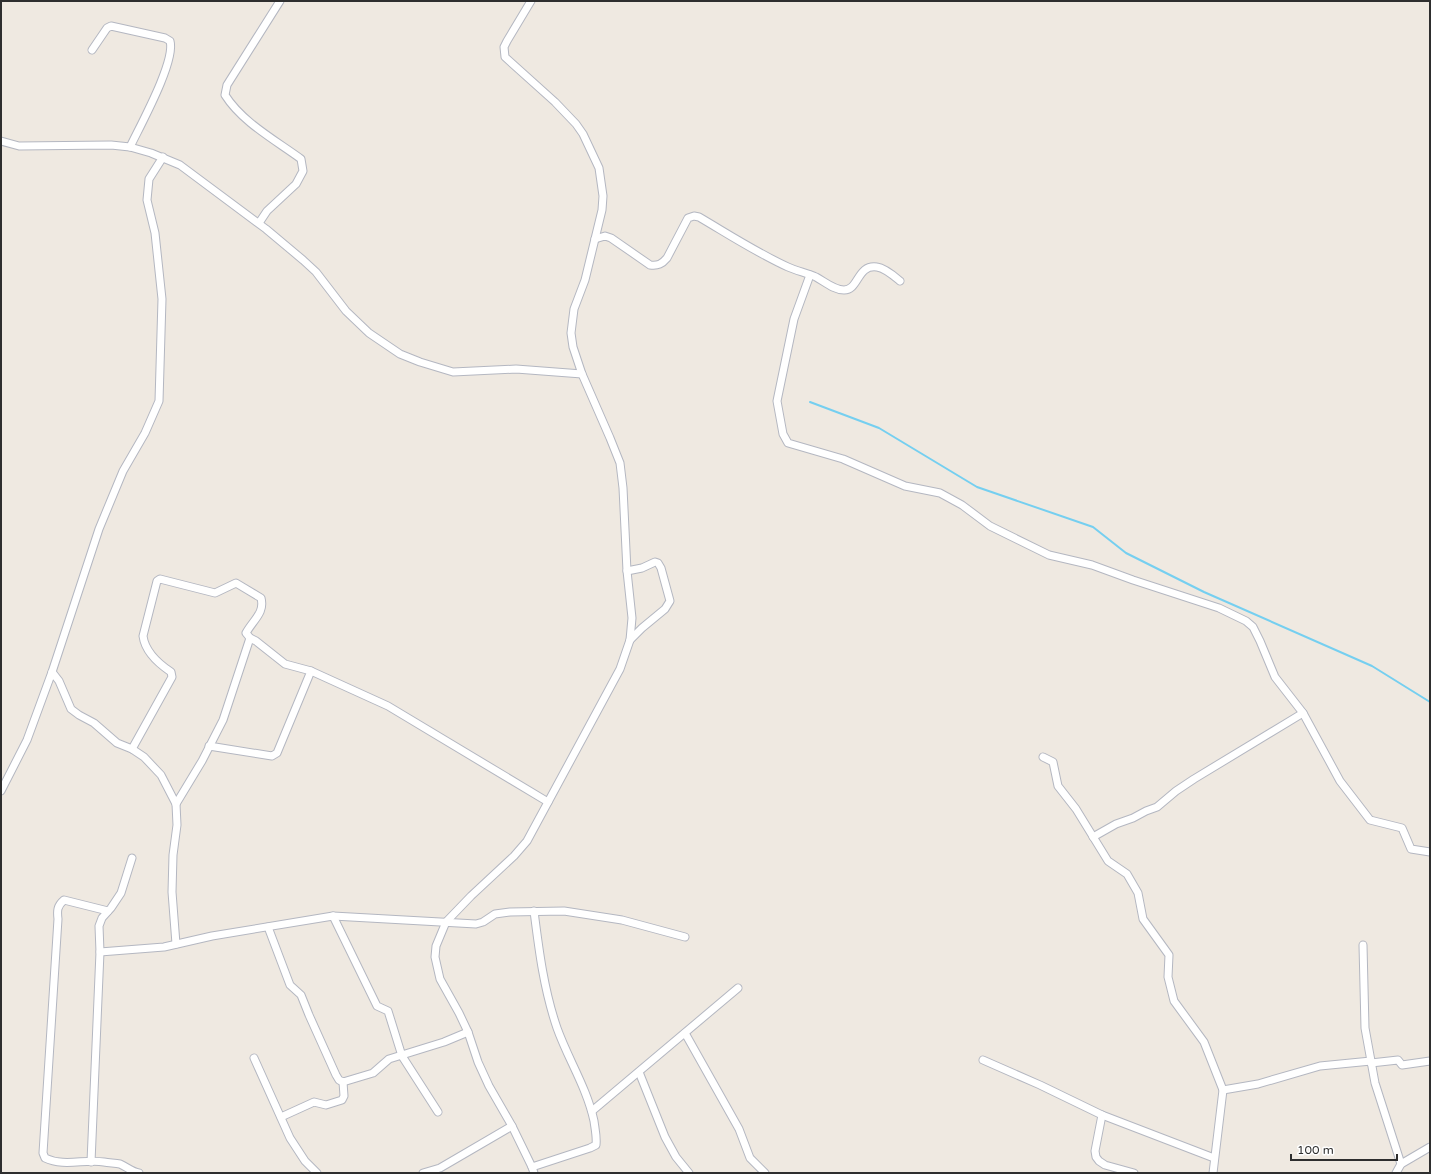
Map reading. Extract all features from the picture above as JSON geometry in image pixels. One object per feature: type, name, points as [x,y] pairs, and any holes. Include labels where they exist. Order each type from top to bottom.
[{"type":"street","points":[[259,223],[267,211],[296,184],[304,171],[301,159],[265,135],[230,102],[225,94],[227,85],[280,1]]},
{"type":"street","points":[[532,1],[507,41],[504,48],[505,57],[555,102],[576,124],[593,153],[599,168],[603,196],[602,210],[585,280],[574,308],[572,333],[573,347],[582,374],[620,463],[623,488],[627,571],[632,618],[630,640],[620,669],[527,841],[514,856],[471,896],[446,922],[436,946],[435,958],[440,979],[468,1032],[488,1086],[512,1126],[533,1170],[596,1145],[597,1138],[587,1094],[557,1028],[542,969],[534,911]]},
{"type":"street","points":[[92,50],[107,28],[111,26],[165,38],[170,41],[172,47],[163,76],[130,147]]},
{"type":"street","points":[[1,140],[19,146],[88,144],[130,147],[162,157],[180,165],[259,223],[316,272],[346,311],[369,333],[400,354],[453,372],[516,369],[582,374]]},
{"type":"street","points":[[1,791],[26,740],[52,672],[99,529],[123,471],[145,433],[159,401],[162,299],[155,233],[147,200],[149,179],[162,157]]},
{"type":"street","points":[[594,239],[604,236],[611,238],[650,265],[656,266],[667,258],[688,218],[694,216],[699,217],[766,256],[810,275],[833,287],[845,290],[853,287],[868,267],[877,267],[900,281]]},
{"type":"street","points":[[810,275],[794,319],[777,401],[783,434],[788,443],[843,459],[905,486],[940,493],[962,505],[990,526],[1049,554],[1092,564],[1133,580],[1219,608],[1246,620],[1253,627],[1275,677],[1303,713],[1340,781],[1370,820],[1402,828],[1410,849],[1430,852]]},
{"type":"street","points":[[627,571],[642,568],[655,562],[658,563],[661,568],[670,601],[665,609],[630,640]]},
{"type":"street","points":[[132,749],[172,677],[171,672],[165,668],[147,648],[143,636],[157,581],[160,578],[215,593],[236,583],[261,598],[263,605],[261,612],[246,633],[250,638],[285,664],[311,671],[388,706],[548,802]]},
{"type":"street","points":[[176,804],[223,720],[250,638]]},
{"type":"street","points":[[209,746],[272,756],[277,753],[311,671]]},
{"type":"street","points":[[52,672],[60,681],[71,708],[79,715],[94,723],[117,743],[132,749],[144,757],[161,775],[176,804],[177,825],[173,854],[172,892],[176,944]]},
{"type":"street","points":[[1093,837],[1116,824],[1157,807],[1176,791],[1194,779],[1303,713]]},
{"type":"street","points":[[1043,757],[1053,762],[1058,786],[1076,809],[1108,861],[1127,874],[1138,893],[1143,918],[1169,955],[1168,977],[1174,1001],[1204,1042],[1224,1090],[1213,1173]]},
{"type":"street","points":[[91,1162],[100,952],[99,926],[102,918],[121,893],[132,858]]},
{"type":"street","points":[[108,911],[64,900],[60,903],[57,910],[58,919],[43,1153],[45,1158],[52,1162],[102,1162],[120,1165],[133,1172],[139,1173]]},
{"type":"street","points":[[100,952],[164,947],[212,936],[333,916],[476,924],[483,922],[495,914],[564,910],[622,920],[685,937]]},
{"type":"street","points":[[333,916],[377,1006],[388,1011],[402,1056],[438,1112]]},
{"type":"street","points":[[268,927],[290,985],[301,995],[336,1075],[339,1080],[343,1082]]},
{"type":"street","points":[[1362,945],[1365,1028],[1371,1062],[1375,1083],[1401,1164]]},
{"type":"street","points":[[592,1111],[738,988]]},
{"type":"street","points":[[343,1082],[373,1073],[389,1059],[444,1042],[468,1032]]},
{"type":"street","points":[[685,1033],[739,1129],[750,1158],[765,1173]]},
{"type":"street","points":[[254,1058],[290,1138],[305,1161],[317,1173]]},
{"type":"street","points":[[982,1060],[1040,1085],[1102,1115],[1214,1158]]},
{"type":"street","points":[[1224,1090],[1258,1084],[1320,1066],[1398,1060],[1402,1065],[1430,1061]]},
{"type":"street","points":[[639,1072],[665,1137],[676,1157],[689,1173]]},
{"type":"street","points":[[281,1117],[314,1102],[326,1105],[342,1100],[344,1096],[343,1082]]},
{"type":"street","points":[[1102,1115],[1095,1151],[1096,1157],[1105,1165],[1134,1173]]},
{"type":"street","points":[[424,1173],[440,1168],[512,1126]]},
{"type":"street","points":[[1396,1173],[1401,1164],[1430,1147]]},
{"type":"waterway","points":[[810,402],[879,428],[977,487],[1093,527],[1126,553],[1204,592],[1372,666],[1430,702]]}]
